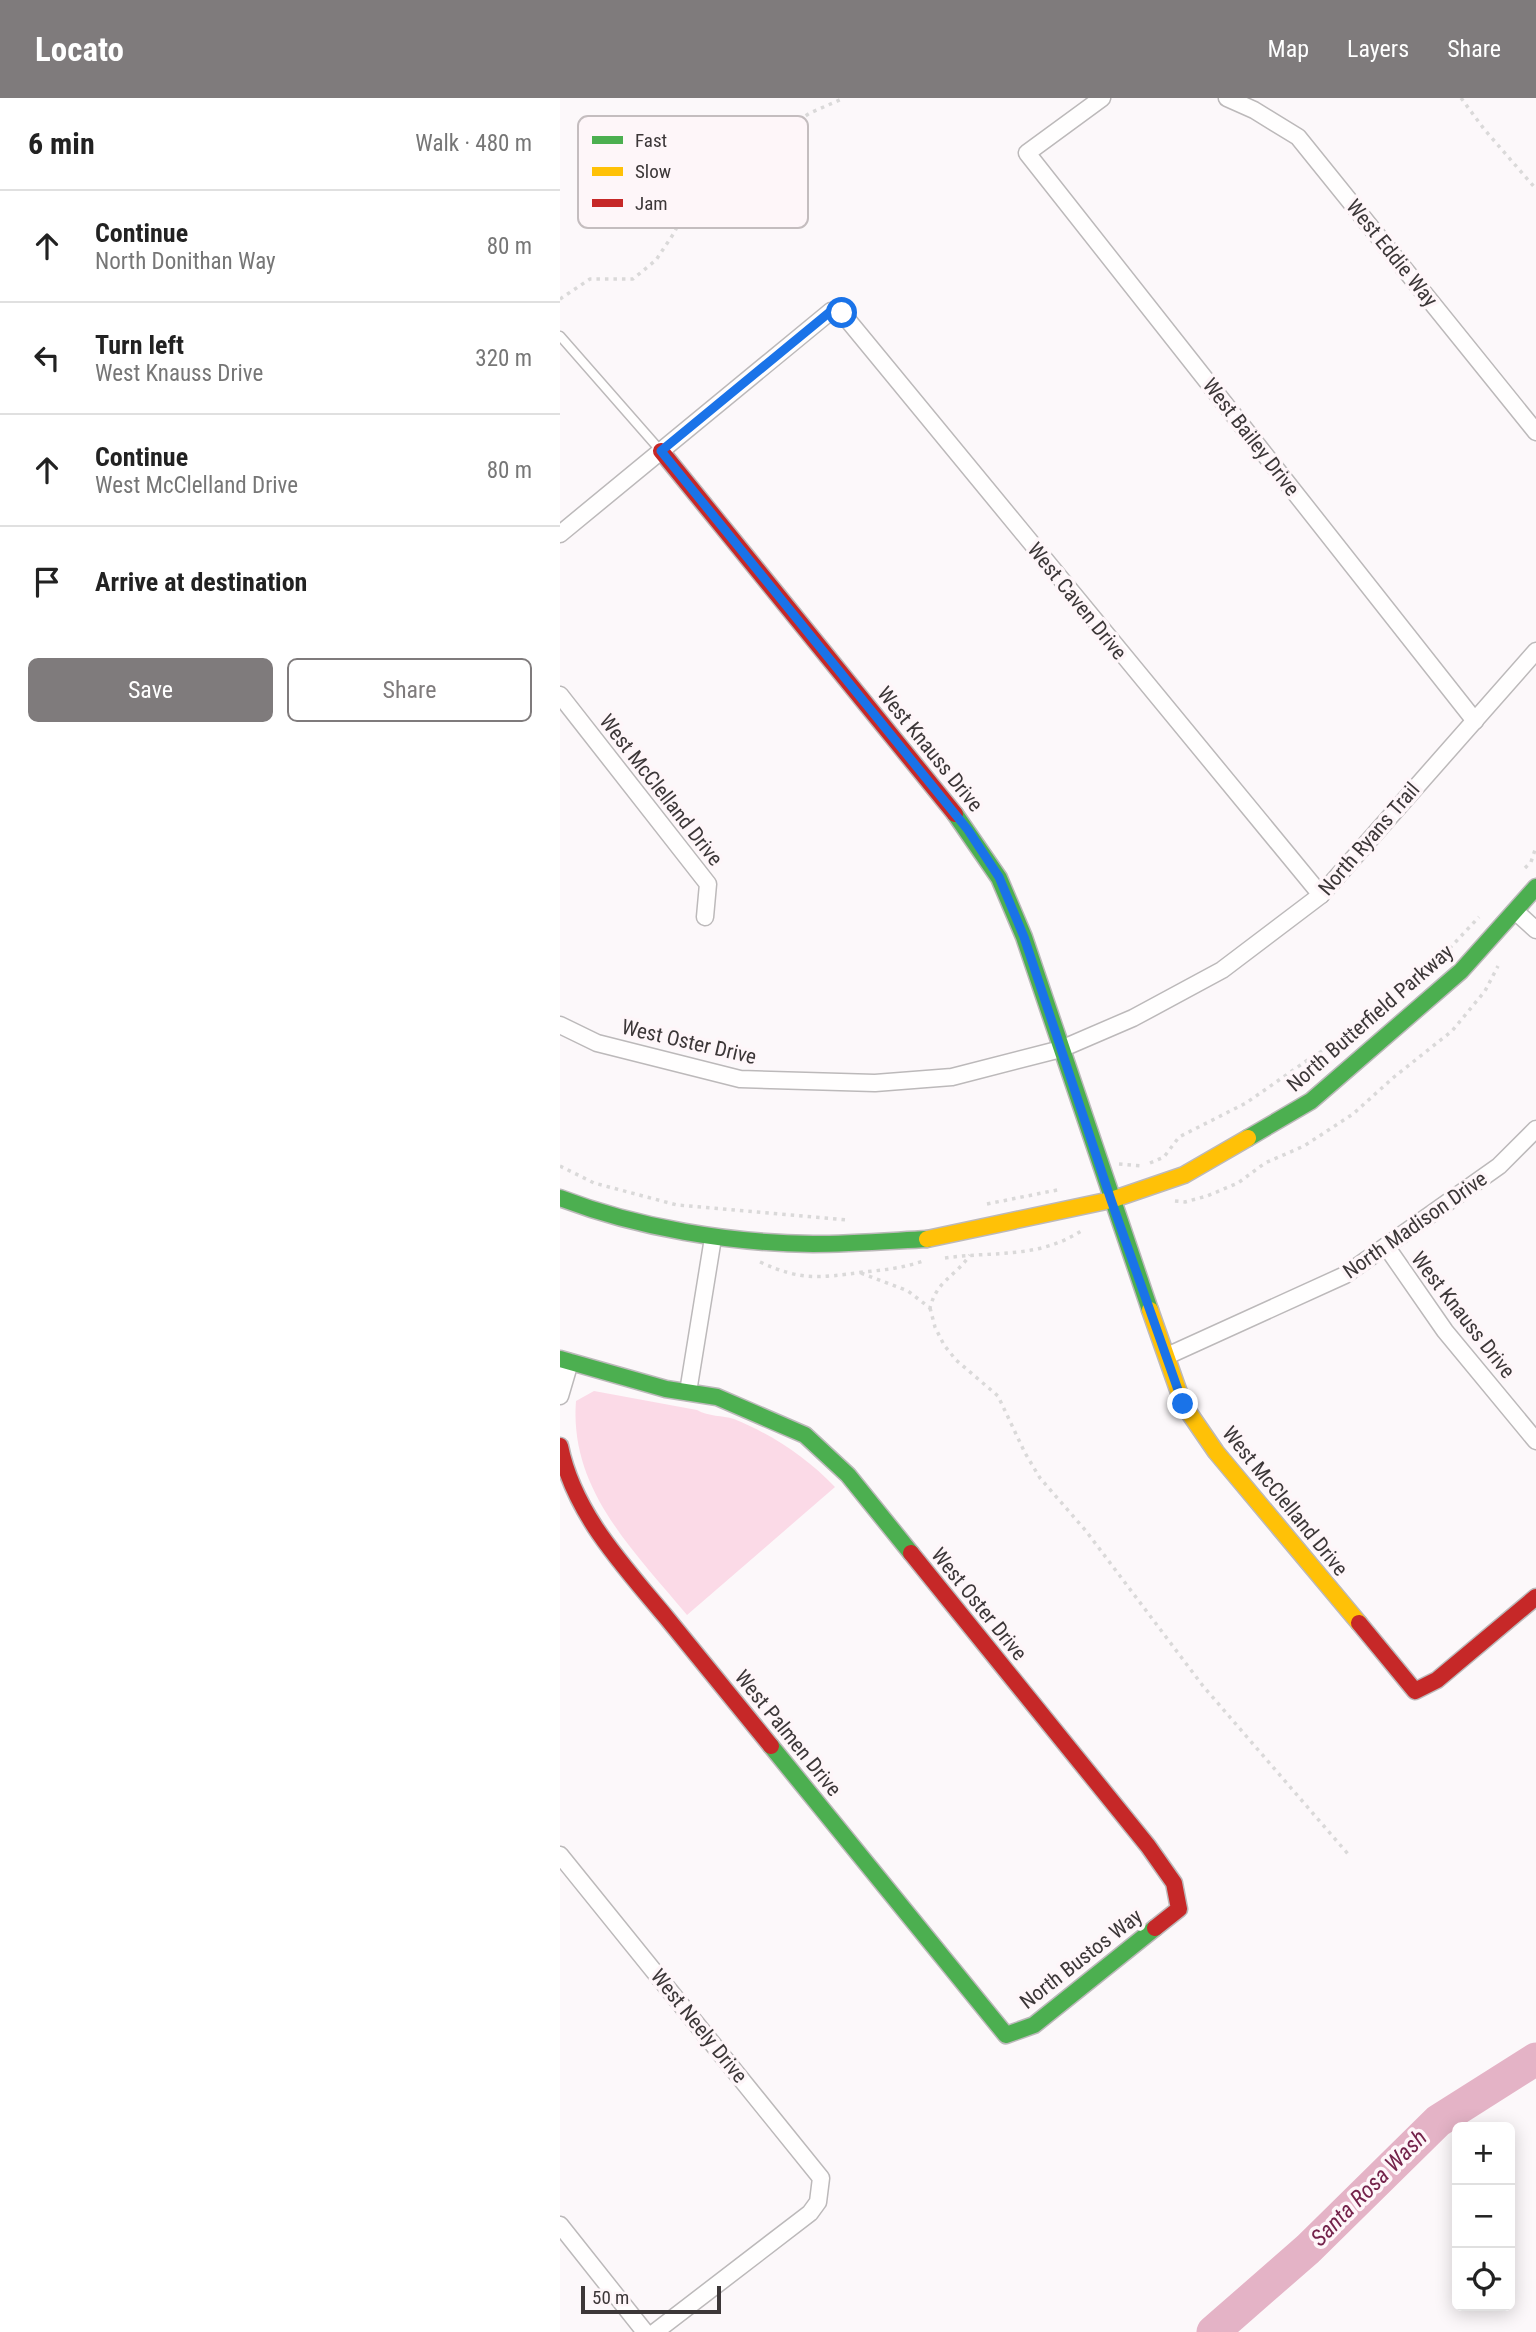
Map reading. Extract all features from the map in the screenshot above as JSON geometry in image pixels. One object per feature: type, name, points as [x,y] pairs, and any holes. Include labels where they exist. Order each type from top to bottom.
[{"type":"street","name":"West Bailey Drive","points":[[1102,98],[1027,153],[1475,721]]},
{"type":"street","name":"West Eddie Way","points":[[1227,98],[1254,110],[1298,137],[1536,432]]},
{"type":"street","name":"West Caven Drive","points":[[661,451],[831,311],[842,313],[1321,895]]},
{"type":"street","points":[[560,534],[661,451]]},
{"type":"street","name":"West Knauss Drive","points":[[661,451],[968,830],[999,877],[1024,937],[1111,1200]]},
{"type":"street","name":"North Ryans Trail","points":[[1061,1049],[1133,1018],[1222,970],[1321,895],[1536,651]]},
{"type":"street","name":"West McClelland Drive","points":[[560,695],[708,884],[705,918]]},
{"type":"street","name":"North Butterfield Parkway","points":[[560,1198],[588,1209],[713,1238],[814,1244],[927,1239],[1111,1200],[1184,1175],[1311,1101],[1461,971],[1536,887]]},
{"type":"street","points":[[1515,911],[1536,930]]},
{"type":"street","name":"West Oster Drive","points":[[560,1025],[597,1042],[740,1079],[875,1083],[952,1077],[1061,1049]]},
{"type":"street","name":"North Madison Drive","points":[[1167,1356],[1345,1275],[1499,1166],[1536,1129]]},
{"type":"street","name":"West McClelland Drive","points":[[1111,1200],[1183,1404],[1216,1452],[1415,1691],[1437,1681],[1536,1597]]},
{"type":"street","points":[[688,1392],[713,1238]]},
{"type":"street","name":"West Knauss Drive","points":[[1385,1246],[1445,1331],[1536,1441]]},
{"type":"street","points":[[560,1396],[565,1360]]},
{"type":"street","name":"West Oster Drive","points":[[565,1360],[666,1389],[717,1397],[805,1435],[848,1475],[1148,1846],[1174,1883],[1179,1909]]},
{"type":"street","name":"West Palmen Drive","points":[[560,1446],[563,1464],[579,1506],[605,1542],[1006,2035]]},
{"type":"street","name":"West Neely Drive","points":[[560,1855],[821,2178],[818,2202],[810,2213],[655,2332]]},
{"type":"street","name":"North Bustos Way","points":[[1006,2035],[1034,2025],[1179,1909]]},
{"type":"street","points":[[560,2225],[645,2332]]},
{"type":"lane","points":[[560,336],[661,451]]},
{"type":"path","points":[[805,116],[844,98]]},
{"type":"path","points":[[1461,98],[1536,189]]},
{"type":"path","points":[[560,299],[590,279],[633,279],[656,260],[677,228]]},
{"type":"path","points":[[1522,871],[1531,862],[1536,847]]},
{"type":"path","points":[[1425,974],[1487,909]]},
{"type":"path","points":[[1170,1201],[1185,1202],[1238,1183],[1265,1163],[1311,1142],[1353,1114],[1452,1031],[1485,991],[1498,965]]},
{"type":"path","points":[[1098,1159],[1141,1167],[1164,1157],[1179,1137],[1245,1103],[1312,1057],[1364,1026]]},
{"type":"path","points":[[560,1166],[594,1183],[677,1205],[856,1221]]},
{"type":"path","points":[[980,1206],[1071,1187]]},
{"type":"path","points":[[970,1255],[964,1264],[939,1285],[933,1295],[930,1308],[944,1345],[956,1360],[998,1396],[1040,1478],[1086,1531],[1203,1686],[1348,1854]]},
{"type":"path","points":[[859,1273],[908,1291],[930,1308]]},
{"type":"shaded area","points":[[594,1391],[734,1419],[788,1448],[835,1487],[687,1615],[627,1543],[594,1491],[583,1463],[577,1433],[576,1401]]},
{"type":"waterway","name":"Santa Rosa Wash","points":[[1213,2332],[1308,2249],[1438,2121],[1536,2059]]},
{"type":"traffic: fast","points":[[955,814],[999,878],[1024,937],[1150,1310]]},
{"type":"traffic: fast","points":[[1248,1138],[1311,1101],[1461,971],[1536,887]]},
{"type":"traffic: fast","points":[[560,1198],[621,1218],[685,1232],[749,1241],[813,1244],[927,1239]]},
{"type":"traffic: fast","points":[[560,1359],[666,1389],[717,1397],[805,1435],[848,1475],[911,1553]]},
{"type":"traffic: fast","points":[[771,1746],[1006,2035],[1034,2025],[1155,1928]]},
{"type":"traffic: slow","points":[[927,1239],[1111,1200],[1184,1175],[1248,1138]]},
{"type":"traffic: slow","points":[[1150,1310],[1183,1404],[1216,1452],[1359,1623]]},
{"type":"traffic: jam","points":[[661,451],[955,814]]},
{"type":"traffic: jam","points":[[560,1446],[576,1494],[602,1538],[771,1746]]},
{"type":"traffic: jam","points":[[911,1553],[1148,1846],[1174,1883],[1179,1909],[1155,1928]]},
{"type":"traffic: jam","points":[[1359,1623],[1415,1691],[1437,1680],[1536,1597]]},
{"type":"route","points":[[842,313],[831,311],[661,451],[968,830],[999,877],[1024,937],[1111,1200],[1183,1404]]}]
